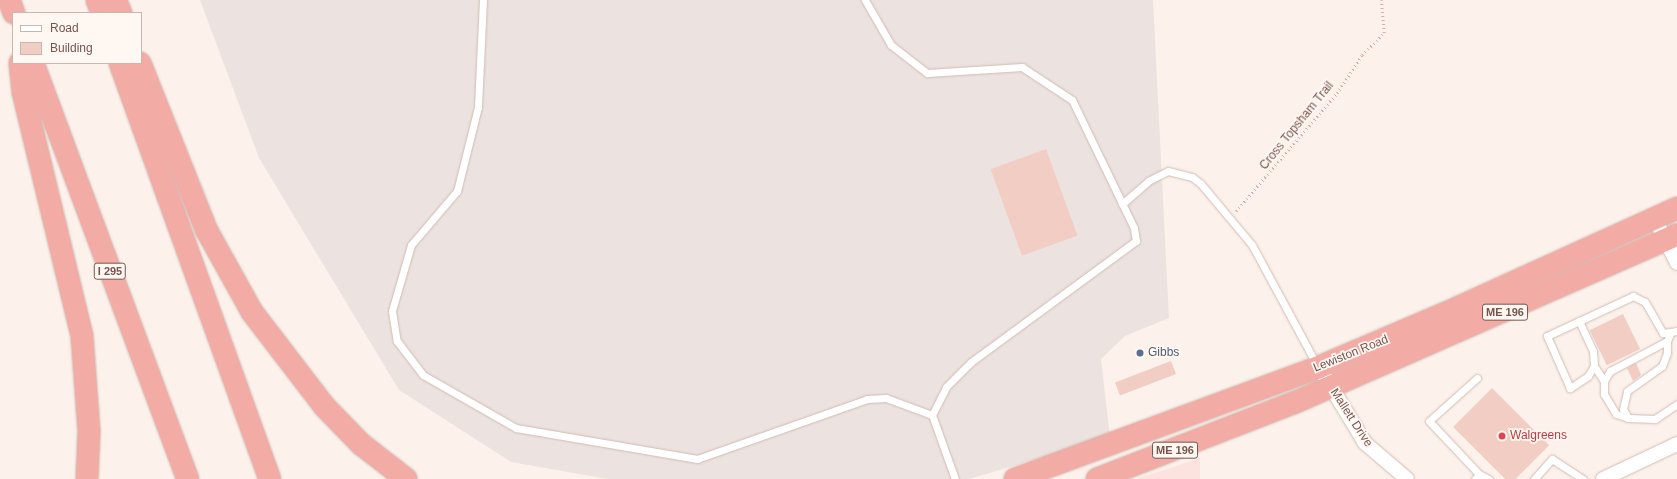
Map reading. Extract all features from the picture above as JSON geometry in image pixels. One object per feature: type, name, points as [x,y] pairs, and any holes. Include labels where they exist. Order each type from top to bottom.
[{"type":"highway","points":[[9,0],[14,12]]},
{"type":"highway","points":[[98,0],[102,12]]},
{"type":"highway","points":[[115,0],[120,12]]},
{"type":"highway","points":[[20,64],[24,92],[82,336],[88,415],[87,479]]},
{"type":"highway","name":"I 295","points":[[33,64],[188,479]]},
{"type":"highway","points":[[120,64],[270,479]]},
{"type":"highway","points":[[140,64],[207,231],[252,312],[324,406],[361,444],[406,479]]},
{"type":"highway","name":"Lewiston Road","points":[[1016,479],[1319,367],[1677,208]]},
{"type":"highway","name":"Lewiston Road","points":[[1097,479],[1332,387],[1672,238]]},
{"type":"street","points":[[1655,219],[1672,238],[1677,263]]},
{"type":"street","name":"Mallett Drive","points":[[1319,367],[1365,443],[1407,479]]},
{"type":"street","points":[[1603,479],[1677,444]]},
{"type":"lane","points":[[483,0],[478,107],[457,191],[411,245],[392,311],[397,341],[423,375],[516,428],[697,459],[867,399],[886,398],[932,415]]},
{"type":"lane","points":[[865,0],[891,45],[927,73],[1022,67],[1072,100],[1122,204],[1136,241],[971,362],[946,387],[932,415],[955,479]]},
{"type":"lane","points":[[1122,204],[1148,181],[1168,171],[1192,177],[1230,216],[1268,272],[1319,367]]},
{"type":"lane","points":[[1594,366],[1588,376],[1570,388],[1547,336],[1633,296],[1645,302],[1660,330],[1670,334]]},
{"type":"lane","points":[[1579,321],[1593,351],[1594,366],[1604,381],[1609,406],[1628,418],[1655,419],[1677,404]]},
{"type":"lane","points":[[1628,418],[1623,409],[1627,391],[1662,366],[1668,353],[1667,341],[1670,334],[1677,331]]},
{"type":"lane","points":[[1604,381],[1617,365],[1667,341]]},
{"type":"lane","points":[[1477,378],[1429,421],[1477,476],[1489,479]]},
{"type":"lane","points":[[1534,479],[1552,459],[1583,479]]},
{"type":"path","name":"Cross Topsham Trail","points":[[1230,216],[1250,198],[1337,93],[1362,55],[1384,32],[1381,0]]},
{"type":"shaded area","points":[[200,0],[1153,0],[1169,318],[1125,336],[1101,359],[1110,437],[969,479],[608,479],[511,462],[399,390],[259,158]]},
{"type":"shaded area","points":[[1200,458],[1200,479],[1136,479]]},
{"type":"building","points":[[1046,149],[1077,235],[1022,256],[991,169]]},
{"type":"building","points":[[1623,314],[1640,349],[1607,365],[1590,330]]},
{"type":"building","points":[[1171,361],[1176,374],[1120,396],[1115,383]]},
{"type":"building","points":[[1636,363],[1641,375],[1633,381],[1627,368]]},
{"type":"building","name":"Walgreens","points":[[1492,388],[1549,445],[1516,479],[1505,479],[1453,427]]},
{"type":"place","name":"Gibbs","points":[[1140,353]]},
{"type":"place","name":"Walgreens","points":[[1502,436]]}]
